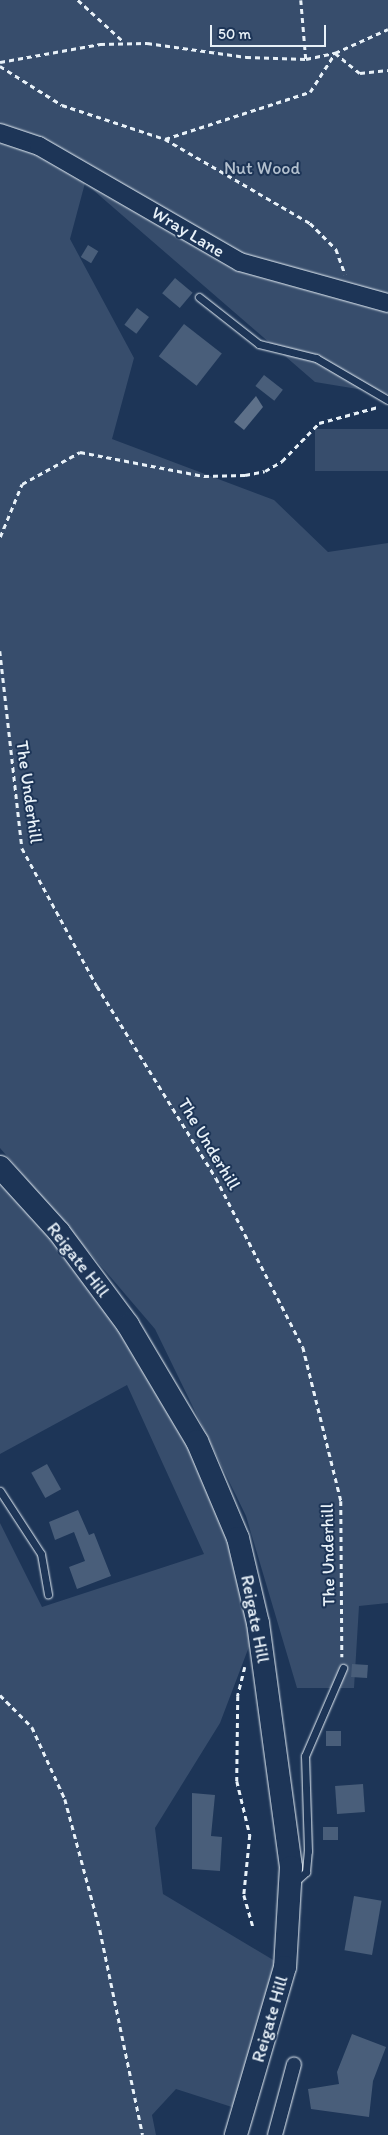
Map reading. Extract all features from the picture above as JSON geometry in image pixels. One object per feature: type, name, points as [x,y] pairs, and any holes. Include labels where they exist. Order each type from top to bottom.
[{"type":"main road","name":"Reigate Hill","points":[[0,1167],[59,1232],[128,1325],[197,1441],[238,1538],[263,1655],[288,1828],[291,1886],[285,1967],[236,2135]]},
{"type":"street","name":"Wray Lane","points":[[0,133],[39,146],[240,262],[353,290],[388,303]]},
{"type":"street","points":[[275,2135],[294,2064]]},
{"type":"lane","points":[[199,297],[259,344],[316,358],[388,400]]},
{"type":"lane","points":[[0,1491],[41,1554],[48,1594]]},
{"type":"lane","points":[[291,1886],[306,1872],[305,1756],[342,1668]]},
{"type":"path","points":[[78,0],[125,43]]},
{"type":"path","points":[[301,0],[306,59]]},
{"type":"path","points":[[0,64],[125,43],[306,59],[335,53],[388,28]]},
{"type":"path","points":[[335,53],[360,73],[388,70]]},
{"type":"path","points":[[165,139],[310,92],[335,53]]},
{"type":"path","points":[[0,64],[62,105],[165,139],[310,223],[336,248],[353,290]]},
{"type":"path","points":[[0,537],[22,484],[80,452],[204,476],[265,472],[282,461],[319,423],[371,412],[388,400]]},
{"type":"path","name":"The Underhill","points":[[0,651],[22,848],[97,986],[216,1178],[303,1347],[341,1501],[342,1668]]},
{"type":"path","points":[[253,1926],[244,1895],[250,1835],[237,1781],[238,1696],[245,1667],[263,1655]]},
{"type":"path","points":[[0,1695],[32,1727],[65,1799],[98,1922],[143,2135]]},
{"type":"green space","name":"Nut Wood","points":[[0,0],[388,0],[388,394],[315,382],[85,183],[70,239],[134,358],[112,439],[274,500],[328,552],[388,543],[388,1603],[359,1606],[354,1688],[297,1688],[246,1516],[155,1329],[0,1148]]},
{"type":"green space","points":[[315,429],[388,429],[388,471],[315,471]]},
{"type":"green space","points":[[0,1167],[59,1232],[197,1441],[258,1623],[220,1723],[155,1828],[163,1894],[285,1967],[235,2108],[176,2089],[152,2115],[156,2135],[0,2135],[0,1523],[42,1607],[204,1554],[127,1385],[0,1454]]},
{"type":"shaded area","points":[[256,396],[263,407],[244,430],[234,422]]},
{"type":"building","points":[[88,245],[98,251],[91,263],[81,257]]},
{"type":"building","points":[[175,278],[193,293],[180,308],[162,293]]},
{"type":"building","points":[[137,308],[149,317],[136,334],[124,325]]},
{"type":"building","points":[[184,324],[222,354],[197,386],[159,356]]},
{"type":"building","points":[[264,375],[283,390],[274,401],[255,386]]},
{"type":"building","points":[[47,1464],[61,1489],[45,1498],[31,1473]]},
{"type":"building","points":[[78,1510],[89,1535],[94,1533],[111,1576],[77,1589],[69,1567],[85,1561],[74,1532],[55,1540],[49,1522]]},
{"type":"building","points":[[352,1664],[368,1665],[367,1678],[351,1677]]},
{"type":"building","points":[[326,1731],[341,1731],[341,1746],[326,1746]]},
{"type":"building","points":[[363,1784],[365,1812],[337,1814],[335,1786]]},
{"type":"building","points":[[192,1793],[215,1795],[211,1836],[222,1837],[220,1871],[192,1869]]},
{"type":"building","points":[[323,1827],[338,1827],[338,1840],[323,1840]]},
{"type":"building","points":[[354,1896],[382,1901],[372,1955],[344,1950]]},
{"type":"building","points":[[352,2034],[386,2047],[373,2081],[369,2117],[311,2109],[308,2089],[339,2084],[337,2072]]}]
